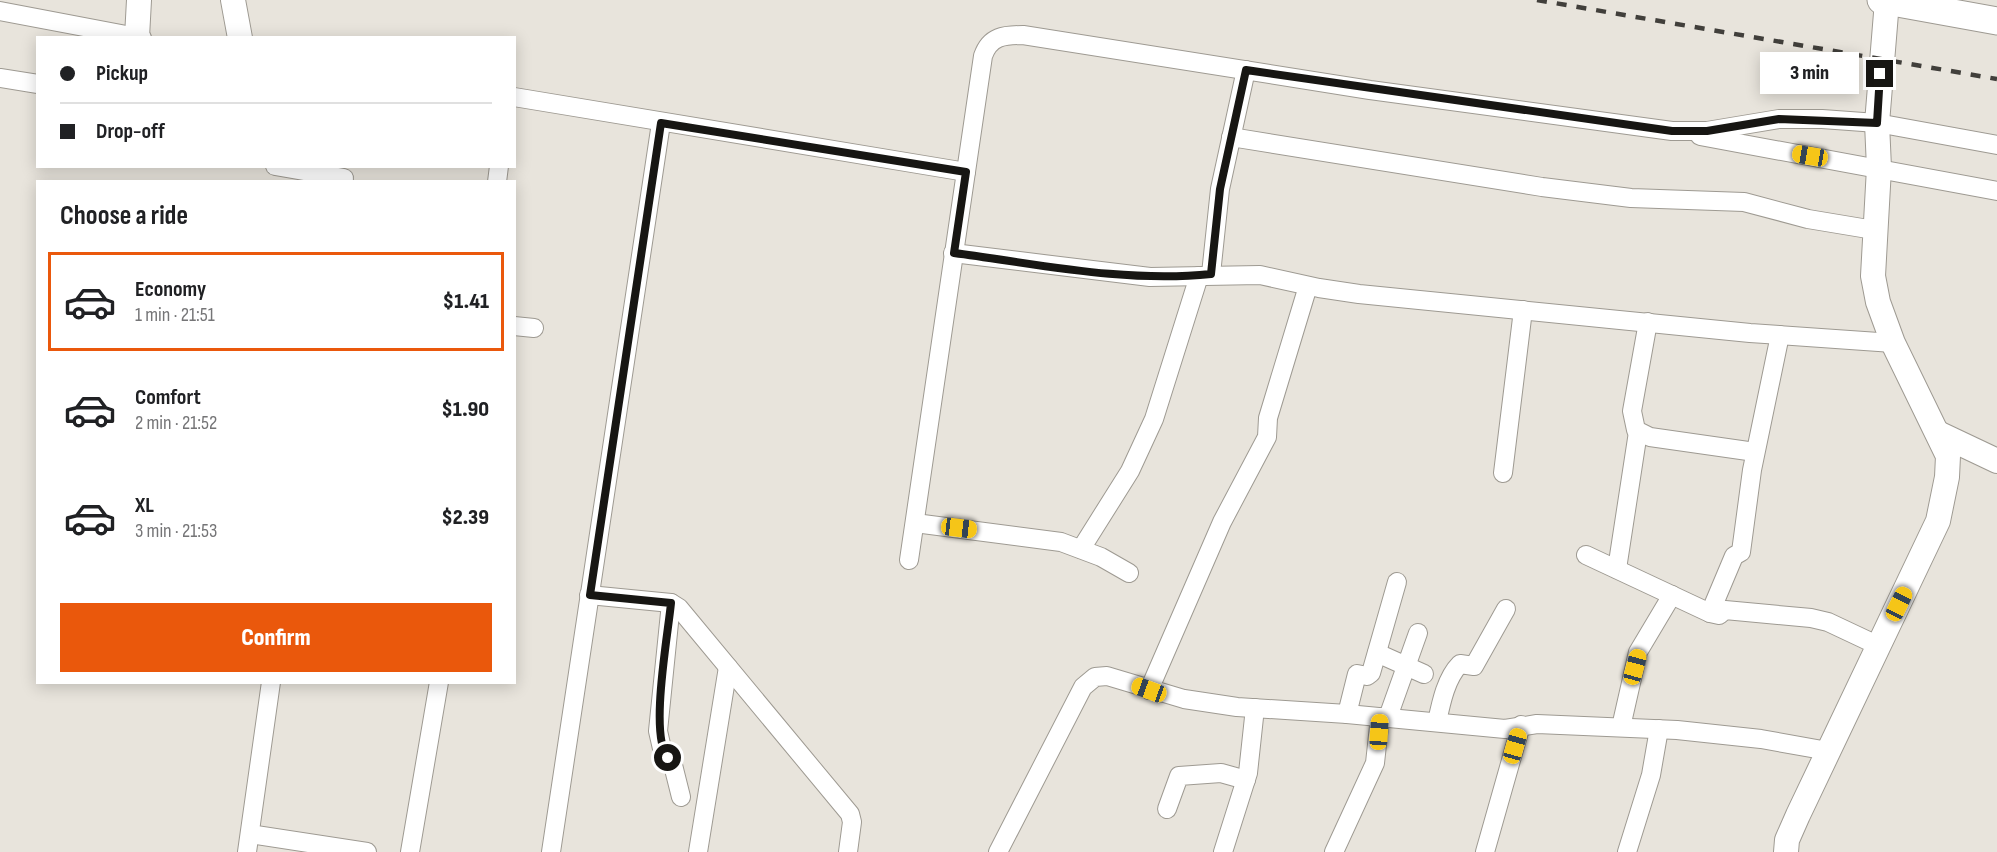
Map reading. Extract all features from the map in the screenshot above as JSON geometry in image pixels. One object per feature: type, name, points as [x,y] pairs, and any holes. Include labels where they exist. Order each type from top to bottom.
[{"type":"main road","points":[[1884,1],[1997,21]]},
{"type":"street","points":[[137,36],[139,0]]},
{"type":"street","points":[[233,0],[240,36]]},
{"type":"street","points":[[1786,852],[1787,840],[1938,521],[1947,477],[1948,456],[1893,343],[1878,302],[1875,285],[1874,230],[1879,168],[1877,123],[1884,1]]},
{"type":"street","points":[[6,8],[101,34],[125,36]]},
{"type":"street","points":[[909,560],[983,56],[989,43],[1001,36],[1023,35],[1246,70],[1672,131],[1997,191]]},
{"type":"street","points":[[1082,549],[1130,471],[1154,419],[1205,275],[1220,189],[1246,70]]},
{"type":"street","points":[[0,78],[36,84]]},
{"type":"street","points":[[516,97],[966,172]]},
{"type":"street","points":[[1672,131],[1707,131],[1779,119],[1877,123],[1997,145]]},
{"type":"street","points":[[551,852],[661,123]]},
{"type":"street","points":[[1231,137],[1542,187],[1676,201],[1744,202],[1808,219],[1874,230]]},
{"type":"street","points":[[290,168],[344,175]]},
{"type":"street","points":[[954,253],[1124,275],[1174,278],[1205,275],[1260,275],[1359,294],[1780,335],[1893,343]]},
{"type":"street","points":[[1149,690],[1222,522],[1267,437],[1268,418],[1308,286]]},
{"type":"street","points":[[1503,474],[1523,310]]},
{"type":"street","points":[[1648,322],[1632,411],[1634,425],[1638,432],[1650,437],[1755,452]]},
{"type":"street","points":[[516,326],[534,328]]},
{"type":"street","points":[[1710,613],[1734,556],[1740,552],[1755,452],[1780,335]]},
{"type":"street","points":[[1617,569],[1638,432]]},
{"type":"street","points":[[1938,433],[1997,461]]},
{"type":"street","points":[[915,523],[1046,539],[1082,549],[1129,573]]},
{"type":"street","points":[[1586,555],[1710,613],[1719,615],[1725,610],[1811,618],[1828,622],[1879,646]]},
{"type":"street","points":[[1347,714],[1357,675],[1371,674],[1397,582]]},
{"type":"street","points":[[590,595],[671,603],[679,608],[850,814],[852,822],[848,852]]},
{"type":"street","points":[[1621,727],[1638,652],[1672,595]]},
{"type":"street","points":[[671,603],[658,731],[663,753],[673,765],[681,797]]},
{"type":"street","points":[[1437,722],[1444,693],[1458,666],[1474,666],[1506,609]]},
{"type":"street","points":[[1334,852],[1375,763],[1384,717],[1407,666],[1418,633]]},
{"type":"street","points":[[1377,653],[1424,674]]},
{"type":"street","points":[[698,852],[728,667]]},
{"type":"street","points":[[998,852],[1089,681],[1095,677],[1107,676],[1184,699],[1256,708],[1505,729],[1521,725],[1659,729],[1761,739],[1828,751]]},
{"type":"street","points":[[271,684],[249,843],[367,852]]},
{"type":"street","points":[[410,852],[439,684]]},
{"type":"street","points":[[1222,852],[1246,780],[1256,708]]},
{"type":"street","points":[[1485,852],[1521,725]]},
{"type":"street","points":[[1627,852],[1651,775],[1659,729]]},
{"type":"street","points":[[1167,808],[1179,776],[1221,773],[1246,780]]},
{"type":"railway","points":[[1537,0],[1997,79]]},
{"type":"route","points":[[668,758],[663,753],[658,731],[671,603],[590,595],[661,123],[966,172],[954,253],[1124,275],[1174,278],[1211,274],[1224,164],[1246,70],[1370,90],[1672,131],[1707,131],[1779,119],[1877,123],[1880,74]]}]
